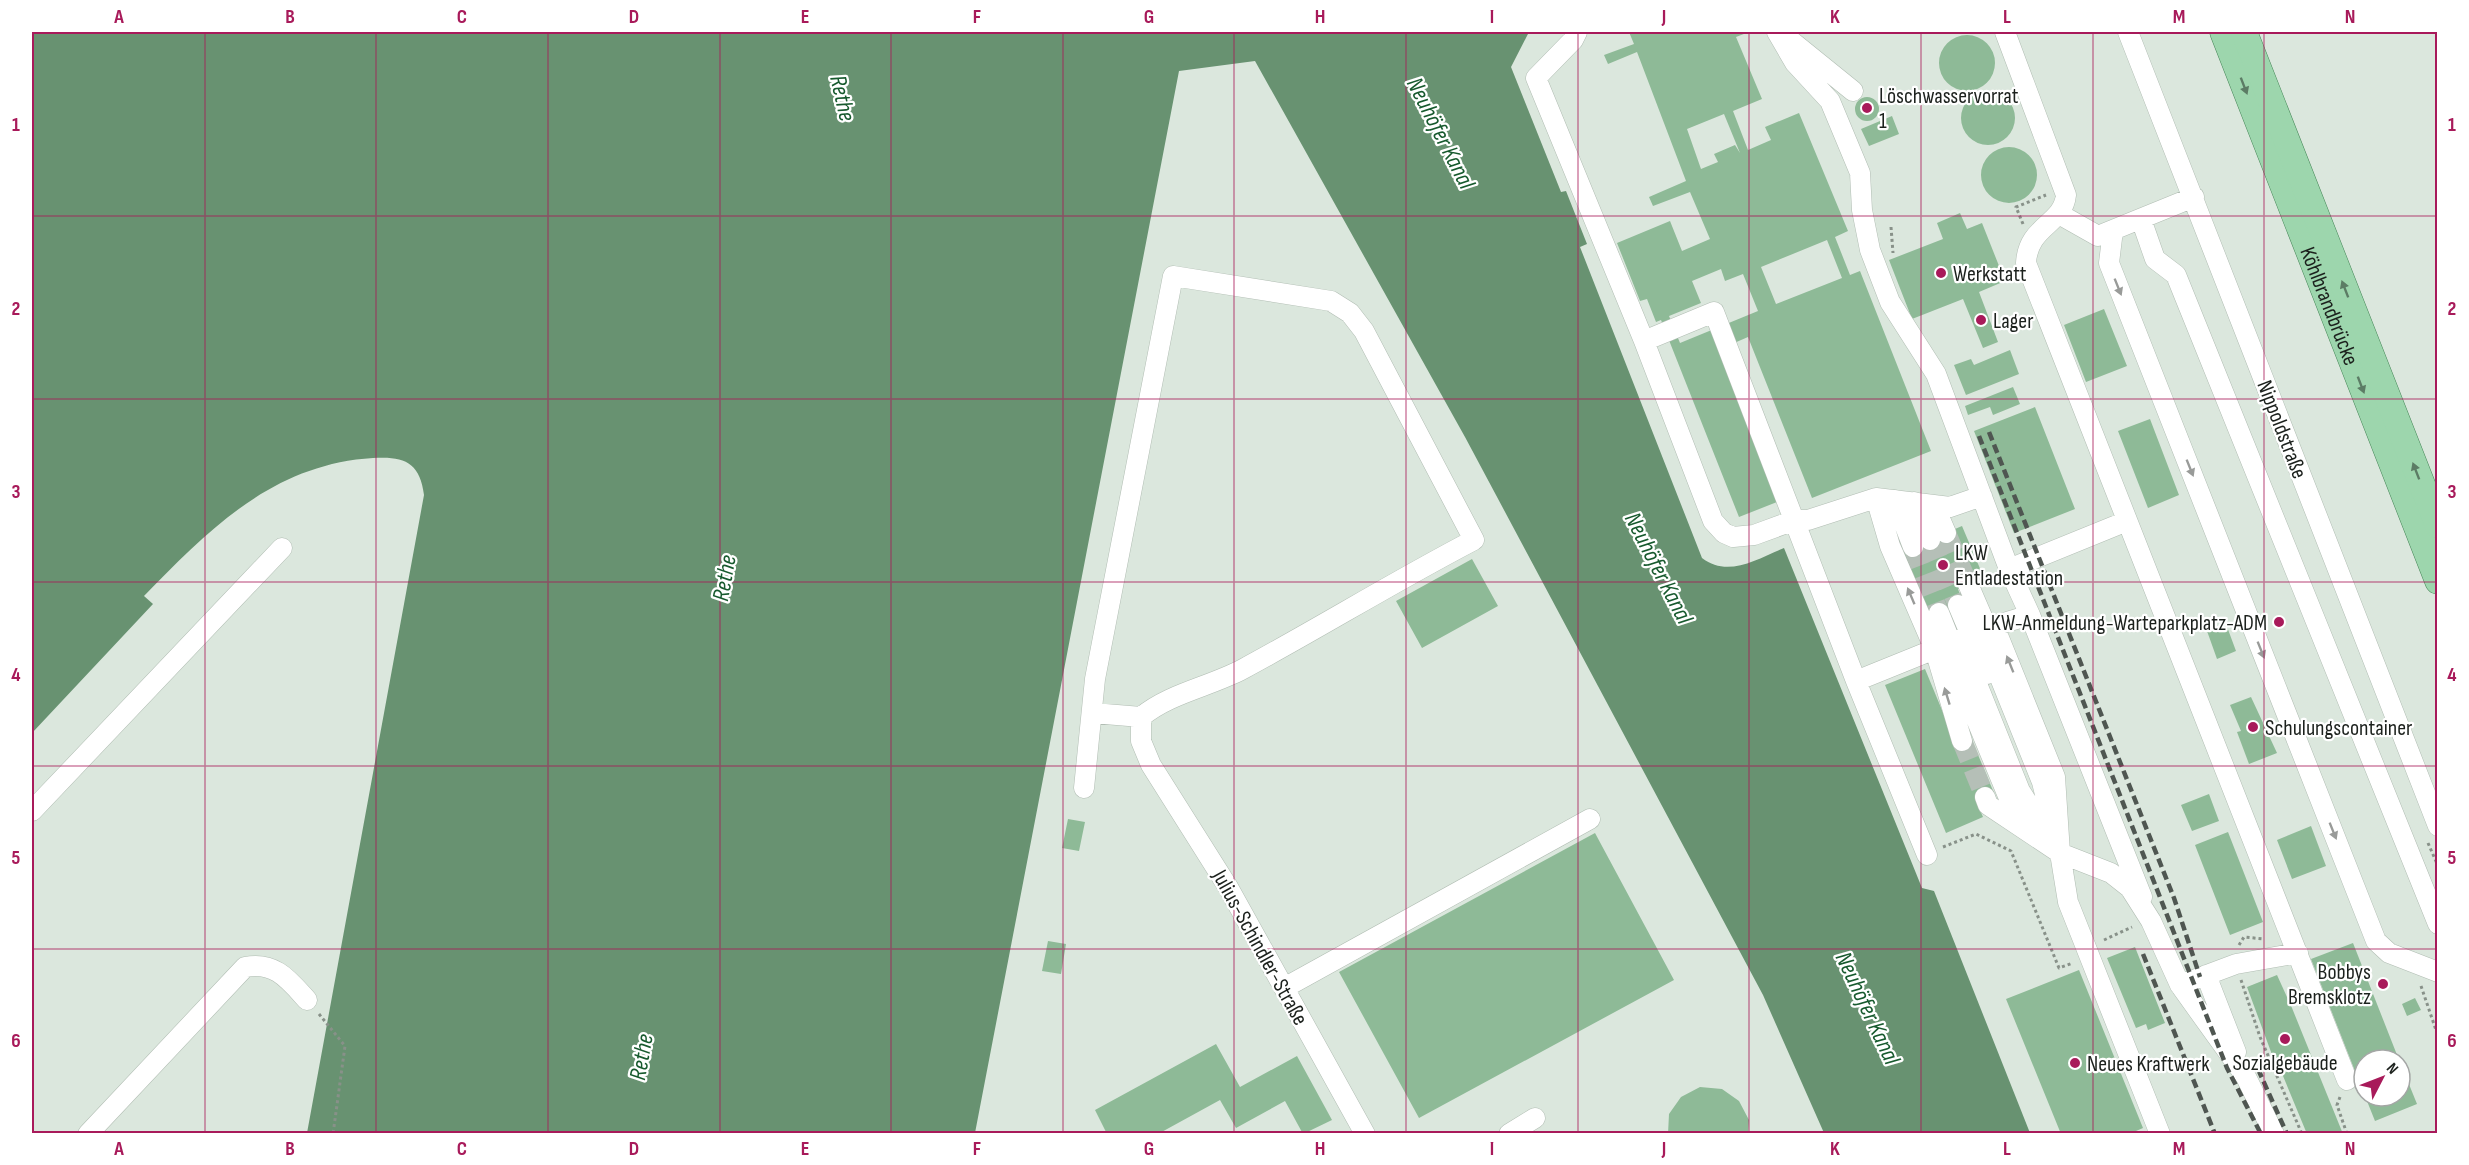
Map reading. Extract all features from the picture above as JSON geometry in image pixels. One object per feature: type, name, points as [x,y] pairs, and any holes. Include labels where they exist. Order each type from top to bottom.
[{"type":"main road","name":"Köhlbrandbrücke","points":[[2223,32],[2438,581]]},
{"type":"main road","name":"Köhlbrandbrücke","points":[[2244,32],[2438,525]]},
{"type":"street","points":[[1578,32],[1536,78],[1644,341],[1713,521],[1724,533],[1733,537],[1754,535],[1795,520],[1808,520],[1895,500],[1950,507],[1982,496]]},
{"type":"street","points":[[1778,32],[1853,91]]},
{"type":"street","points":[[1778,32],[1795,63],[1830,100],[1860,173],[1862,210],[1870,250],[1890,302],[1936,374],[2009,568],[2030,615],[2151,921],[2180,985],[2246,1077]]},
{"type":"street","points":[[2005,32],[2066,195],[2066,204],[2059,214],[2045,224],[2030,242],[2026,263],[2347,1080]]},
{"type":"street","name":"Nippoldstraße","points":[[2128,32],[2194,196],[2438,826]]},
{"type":"street","points":[[2059,214],[2098,236],[2194,196]]},
{"type":"street","points":[[2141,219],[2155,259],[2176,275],[2438,924]]},
{"type":"street","points":[[2113,230],[2109,263],[2376,941],[2389,953],[2438,972]]},
{"type":"street","points":[[1084,788],[1095,679],[1173,276],[1332,301],[1350,313],[1364,331],[1474,540],[1393,582],[1242,670],[1158,703],[1141,717],[1093,713]]},
{"type":"street","points":[[1644,341],[1714,312],[1856,681],[1927,855]]},
{"type":"street","points":[[1895,500],[1930,540],[1934,505]]},
{"type":"street","points":[[1895,500],[1890,546],[1943,647],[1967,659],[2032,787],[2060,853],[2068,902],[2160,1134]]},
{"type":"street","points":[[2009,568],[2127,521]]},
{"type":"street","points":[[32,811],[282,548]]},
{"type":"street","points":[[1968,584],[1979,631]]},
{"type":"street","points":[[1958,605],[1979,631],[1999,638],[2032,787],[2060,853]]},
{"type":"street","points":[[1939,613],[1943,647],[1962,741]]},
{"type":"street","points":[[1856,681],[1979,631],[2030,615]]},
{"type":"street","name":"Julius-Schindler-Straße","points":[[1141,717],[1141,741],[1151,765],[1228,887],[1365,1134]]},
{"type":"street","points":[[1986,801],[2060,853],[2110,873],[2130,888],[2151,921]]},
{"type":"street","points":[[1284,988],[1590,819]]},
{"type":"street","points":[[2180,985],[2236,964],[2298,953]]},
{"type":"street","points":[[88,1134],[245,967],[258,964],[272,967],[285,976],[307,1000]]},
{"type":"street","points":[[2206,975],[2246,1077],[2274,1134]]},
{"type":"street","points":[[1509,1134],[1535,1118]]},
{"type":"path","points":[[2030,242],[2016,207],[2055,192]]},
{"type":"path","points":[[1927,855],[1976,834],[2011,851],[2059,968],[2079,960],[2081,965],[2099,958],[2104,938],[2151,921]]},
{"type":"path","points":[[2416,963],[2426,1007],[2438,1036]]},
{"type":"path","points":[[2236,964],[2260,1037],[2302,1134]]},
{"type":"path","points":[[307,1000],[345,1046],[333,1134]]},
{"type":"water","points":[[32,32],[1529,32],[1511,67],[1561,192],[1566,191],[1587,244],[1580,247],[1702,558],[1712,564],[1732,567],[1743,565],[1784,548],[1922,888],[1934,891],[2030,1133],[1824,1133],[1763,995],[1465,437],[1255,61],[1179,71],[975,1133],[307,1133],[424,495],[422,484],[419,475],[409,463],[393,458],[373,458],[337,463],[274,486],[219,524],[144,596],[153,604],[32,733]]},
{"type":"building","points":[[1629,32],[1749,32],[1736,37],[1762,99],[1733,111],[1748,150],[1771,140],[1765,127],[1799,113],[1848,231],[1835,237],[1850,275],[1860,271],[1931,451],[1812,498],[1748,337],[1718,350],[1777,502],[1739,517],[1661,320],[1656,322],[1647,299],[1640,301],[1617,243],[1670,221],[1682,251],[1710,239],[1690,192],[1653,206],[1649,197],[1686,181],[1637,52],[1608,64],[1604,55],[1634,44]],"holes":[[[1724,114],[1740,153],[1735,145],[1714,154],[1718,162],[1701,169],[1687,129]],[[1827,240],[1842,278],[1776,304],[1761,267]],[[1721,269],[1725,281],[1743,274],[1758,311],[1680,343],[1669,316],[1701,303],[1692,281]]]},
{"type":"building","points":[[1967,35],[1978,37],[1987,43],[1993,52],[1995,63],[1993,74],[1987,83],[1978,89],[1967,91],[1956,89],[1947,83],[1941,74],[1939,63],[1941,52],[1947,43],[1956,37]]},
{"type":"building","points":[[1988,91],[1998,93],[2007,99],[2013,108],[2015,118],[2013,128],[2007,137],[1998,143],[1988,145],[1978,143],[1969,137],[1963,128],[1961,118],[1963,108],[1969,99],[1978,93]]},
{"type":"building","name":"Löschwasservorrat 1","points":[[1867,97],[1876,100],[1879,109],[1876,118],[1867,121],[1858,118],[1855,109],[1858,100]]},
{"type":"building","points":[[1892,116],[1899,134],[1869,146],[1861,129]]},
{"type":"building","points":[[2009,147],[2020,149],[2029,155],[2035,164],[2037,175],[2035,186],[2029,195],[2020,201],[2009,203],[1998,201],[1989,195],[1983,186],[1981,175],[1983,164],[1989,155],[1998,149]]},
{"type":"building","points":[[1960,213],[1967,229],[1982,223],[2005,281],[1979,292],[1998,342],[1983,348],[1963,299],[1912,319],[1889,260],[1943,239],[1937,223]]},
{"type":"building","points":[[2104,309],[2127,366],[2086,382],[2064,325]]},
{"type":"building","points":[[2010,350],[2019,374],[1966,395],[1954,365],[1971,359],[1974,365]]},
{"type":"building","points":[[2013,387],[2020,404],[1993,415],[1990,407],[1968,415],[1965,406]]},
{"type":"building","points":[[2035,407],[2075,509],[2014,533],[1974,431]]},
{"type":"building","points":[[2150,419],[2179,495],[2148,508],[2118,431]]},
{"type":"building","name":"LKW Entladestation","points":[[1962,526],[1984,578],[1958,589],[1963,603],[1929,617],[1901,552]]},
{"type":"building","points":[[1472,559],[1498,606],[1422,648],[1396,601]]},
{"type":"building","points":[[2226,624],[2236,651],[2217,659],[2207,631]]},
{"type":"building","points":[[1925,669],[1956,744],[1971,738],[1994,793],[1976,801],[1983,817],[1946,833],[1885,685]]},
{"type":"building","name":"Schulungscontainer","points":[[2251,697],[2277,753],[2249,764],[2237,732],[2241,731],[2230,705]]},
{"type":"building","points":[[2209,794],[2219,821],[2192,831],[2181,805]]},
{"type":"building","points":[[1068,819],[1085,822],[1079,851],[1062,848]]},
{"type":"building","points":[[2311,826],[2326,866],[2292,879],[2277,840]]},
{"type":"building","points":[[2228,832],[2263,922],[2230,935],[2195,845]]},
{"type":"building","points":[[1595,833],[1674,980],[1419,1118],[1339,972]]},
{"type":"building","points":[[1048,941],[1066,944],[1061,974],[1042,971]]},
{"type":"building","points":[[2353,943],[2394,1048],[2352,1048],[2352,1063],[2311,959]]},
{"type":"building","points":[[2135,947],[2165,1023],[2148,1030],[2146,1024],[2136,1028],[2107,958]]},
{"type":"building","name":"Neues Kraftwerk","points":[[2079,970],[2143,1128],[2129,1134],[2061,1134],[2006,999]]},
{"type":"building","name":"Sozialgebäude","points":[[2277,975],[2343,1134],[2307,1134],[2276,1059],[2274,1060],[2247,987]]},
{"type":"building","points":[[2415,998],[2421,1010],[2407,1016],[2402,1004]]},
{"type":"building","points":[[1216,1044],[1240,1087],[1297,1056],[1332,1120],[1303,1134],[1285,1101],[1236,1128],[1220,1100],[1158,1134],[1107,1134],[1095,1110]]},
{"type":"building","points":[[1700,1087],[1722,1089],[1739,1101],[1749,1120],[1748,1134],[1668,1134],[1669,1114],[1681,1097]]},
{"type":"building","points":[[2412,1092],[2417,1104],[2412,1106]]},
{"type":"building","points":[[2370,1108],[2407,1108],[2375,1121]]},
{"type":"tunnel","points":[[1946,533],[1968,584]]},
{"type":"tunnel","points":[[1930,540],[1958,605]]},
{"type":"tunnel","points":[[1913,547],[1939,613]]},
{"type":"tunnel","points":[[1962,741],[1985,797]]},
{"type":"railway","points":[[1989,432],[2174,898],[2200,977]]},
{"type":"railway","points":[[1979,436],[2227,1068],[2261,1134]]},
{"type":"railway","points":[[2143,954],[2215,1134]]},
{"type":"railway","points":[[2258,1069],[2287,1134]]},
{"type":"place","name":"Löschwasservorrat 1","points":[[1867,108]]},
{"type":"place","name":"Werkstatt","points":[[1941,273]]},
{"type":"place","name":"Lager","points":[[1981,320]]},
{"type":"place","name":"LKW Entladestation","points":[[1943,565]]},
{"type":"place","name":"LKW-Anmeldung-Warteparkplatz-ADM","points":[[2279,622]]},
{"type":"place","name":"Schulungscontainer","points":[[2253,727]]},
{"type":"place","name":"Bobbys Bremsklotz","points":[[2383,984]]},
{"type":"place","name":"Sozialgebäude","points":[[2285,1039]]},
{"type":"place","name":"Neues Kraftwerk","points":[[2075,1063]]},
{"type":"water label","name":"Rethe","points":[[843,98]]},
{"type":"water label","name":"Neuhöfer Kanal","points":[[1441,133]]},
{"type":"water label","name":"Neuhöfer Kanal","points":[[1659,568]]},
{"type":"water label","name":"Rethe","points":[[724,578]]},
{"type":"water label","name":"Neuhöfer Kanal","points":[[1868,1008]]},
{"type":"water label","name":"Rethe","points":[[641,1057]]}]
